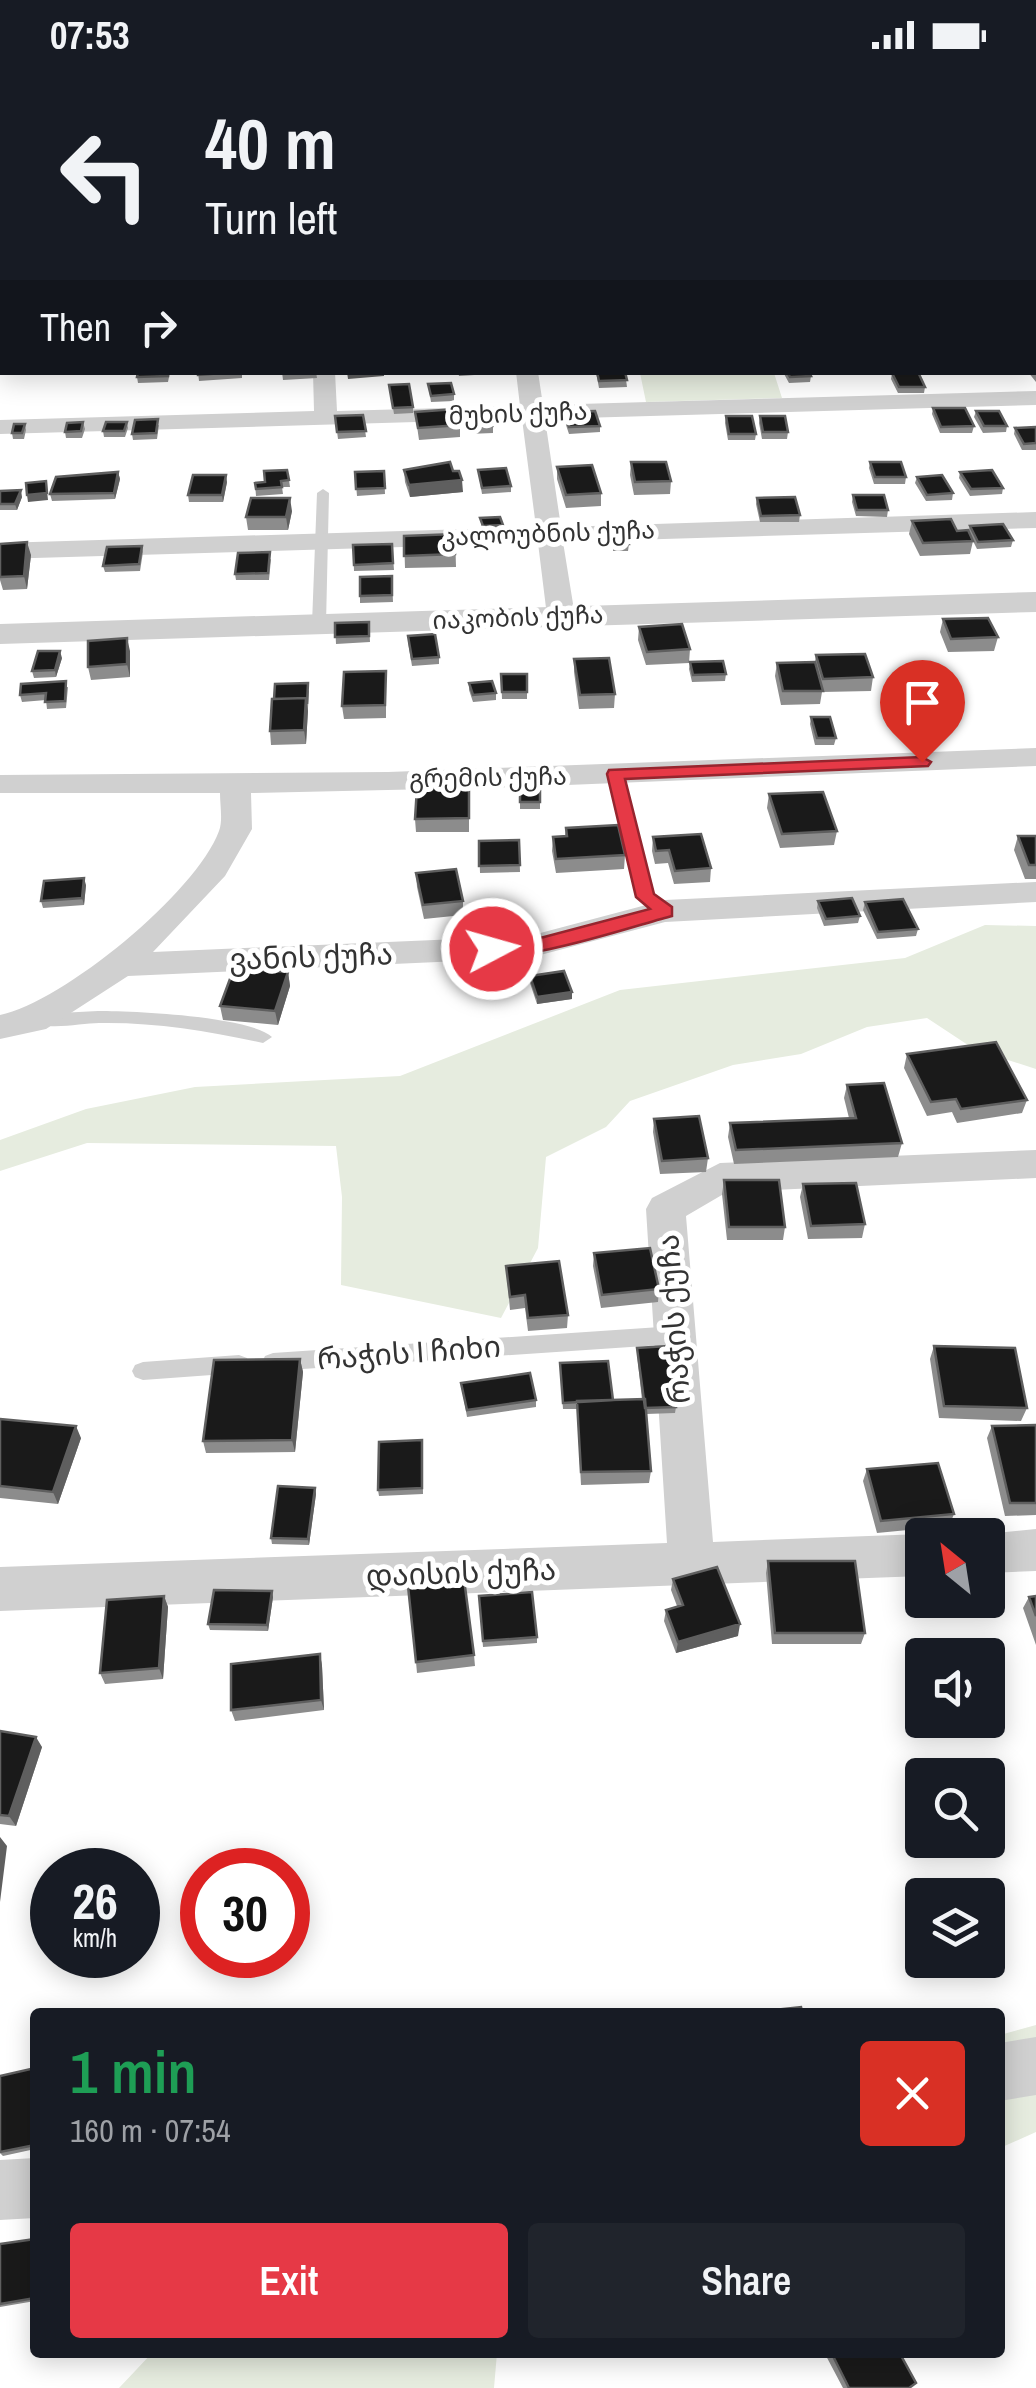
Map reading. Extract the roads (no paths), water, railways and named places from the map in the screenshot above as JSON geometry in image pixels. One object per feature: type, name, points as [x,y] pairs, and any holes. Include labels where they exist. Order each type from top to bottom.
[{"type":"street","points":[[324,375],[326,420]]},
{"type":"street","points":[[527,375],[560,616]]},
{"type":"street","name":"მუხის ქუჩა","points":[[0,428],[1036,398]]},
{"type":"street","name":"კალოუბნის ქუჩა","points":[[0,551],[1036,520]]},
{"type":"street","name":"იაკობის ქუჩა","points":[[0,634],[1036,602]]},
{"type":"street","name":"გრემის ქუჩა","points":[[0,784],[616,774],[1036,757]]},
{"type":"street","points":[[16,1024],[120,965],[209,876],[236,829],[235,783]]},
{"type":"street","name":"ვანის ქუჩა","points":[[120,965],[529,947],[665,911],[1036,892]]},
{"type":"street","name":"რაჭის ქუჩა","points":[[692,1566],[666,1210],[720,1178],[1036,1164]]},
{"type":"street","points":[[1005,1551],[1036,1550]]},
{"type":"street","name":"დაისის ქუჩა","points":[[0,1588],[905,1556]]},
{"type":"street","points":[[1005,2071],[1036,2066]]},
{"type":"street","points":[[0,2190],[30,2188]]},
{"type":"lane","points":[[319,624],[322,493]]},
{"type":"lane","points":[[616,774],[645,897],[665,911]]},
{"type":"lane","points":[[16,1024],[94,1015],[157,1016],[263,1037]]},
{"type":"lane","name":"რაჭის I ჩიხი","points":[[143,1371],[675,1335]]}]
